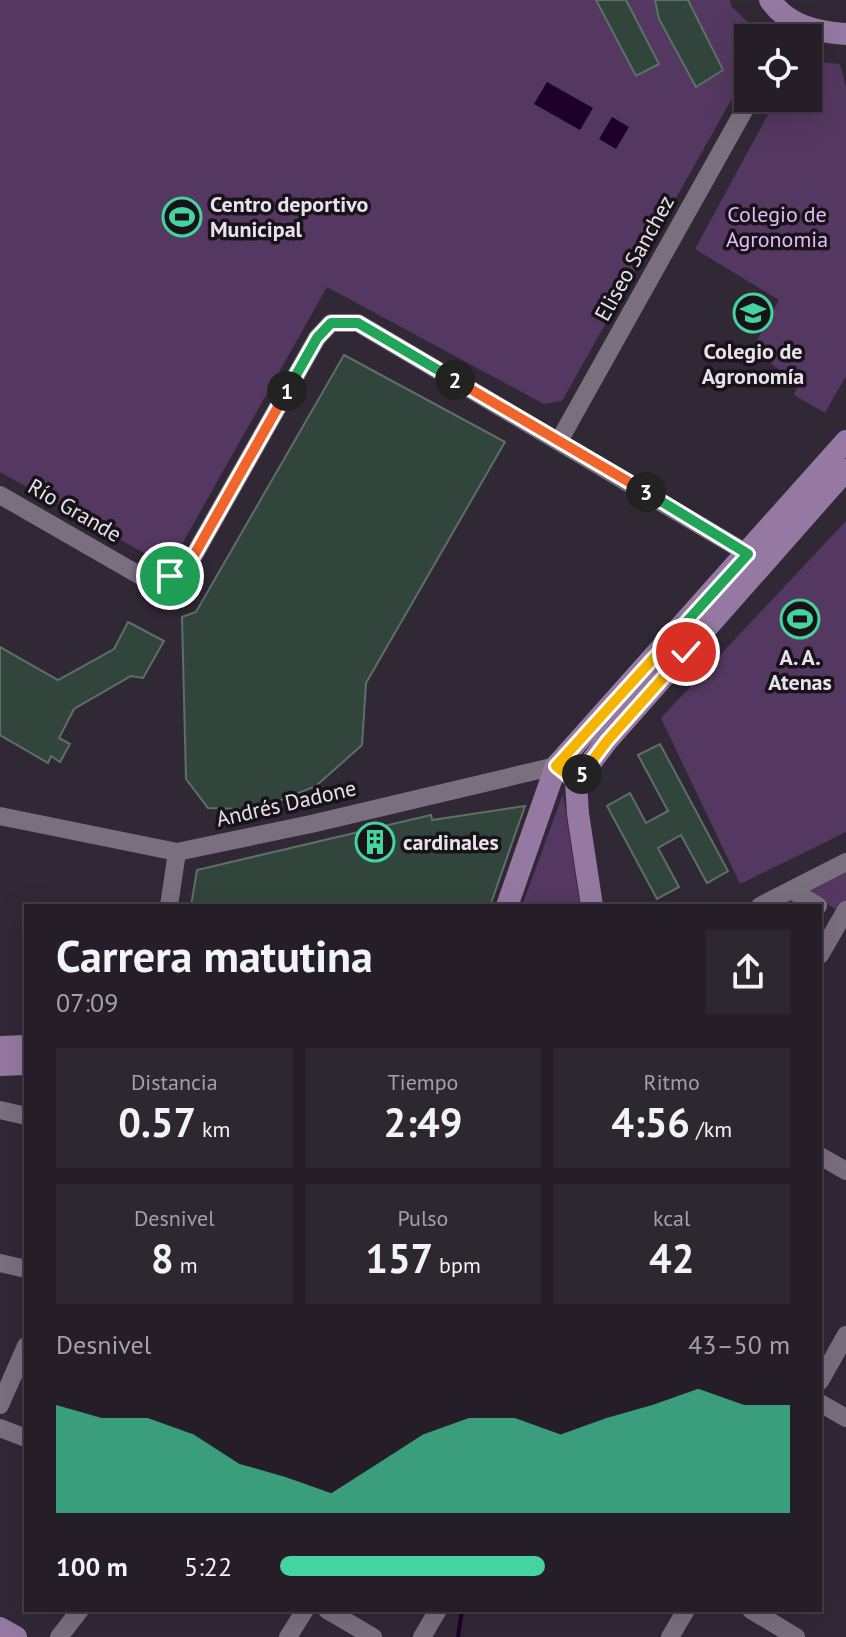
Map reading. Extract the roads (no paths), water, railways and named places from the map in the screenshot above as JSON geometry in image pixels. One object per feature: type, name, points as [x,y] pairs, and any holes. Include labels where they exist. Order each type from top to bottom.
[{"type":"main road","points":[[770,0],[785,24]]},
{"type":"main road","points":[[822,32],[846,34]]},
{"type":"main road","points":[[592,904],[576,782],[756,559],[846,441]]},
{"type":"main road","points":[[508,904],[556,766],[846,470]]},
{"type":"main road","points":[[0,1047],[24,1046]]},
{"type":"main road","points":[[0,1065],[24,1064]]},
{"type":"main road","points":[[0,1628],[16,1637]]},
{"type":"street","name":"Eliseo Sanchez","points":[[559,441],[743,112]]},
{"type":"street","name":"Río Grande","points":[[0,495],[139,575],[155,579],[170,576],[189,564],[317,338],[331,323],[358,323],[559,441]]},
{"type":"street","points":[[559,441],[756,559]]},
{"type":"street","points":[[556,766],[576,782]]},
{"type":"street","name":"Andrés Dadone","points":[[0,816],[177,852],[556,766]]},
{"type":"street","points":[[169,904],[177,852]]},
{"type":"street","points":[[764,904],[846,862]]},
{"type":"street","points":[[791,890],[814,904]]},
{"type":"street","points":[[822,908],[844,917],[822,952]]},
{"type":"street","points":[[0,1110],[24,1116]]},
{"type":"street","points":[[822,1157],[846,1171]]},
{"type":"street","points":[[0,1263],[24,1269]]},
{"type":"street","points":[[822,1377],[846,1335]]},
{"type":"street","points":[[0,1405],[24,1351]]},
{"type":"street","points":[[822,1404],[846,1418]]},
{"type":"street","points":[[0,1428],[24,1437]]},
{"type":"street","points":[[59,1637],[78,1612]]},
{"type":"street","points":[[288,1637],[304,1612]]},
{"type":"street","points":[[330,1612],[373,1637]]},
{"type":"street","points":[[422,1637],[437,1612]]},
{"type":"street","points":[[670,1637],[685,1612]]},
{"type":"street","points":[[754,1612],[796,1637]]},
{"type":"waterway","points":[[458,1637],[462,1612]]},
{"type":"place","name":"Centro deportivo Municipal","points":[[182,217]]},
{"type":"place","name":"Colegio de Agronomía","points":[[753,313]]},
{"type":"place","name":"A. A. Atenas","points":[[800,619]]},
{"type":"place","name":"cardinales","points":[[375,842]]},
{"type":"park label","name":"Colegio de Agronomia","points":[[777,226]]}]
